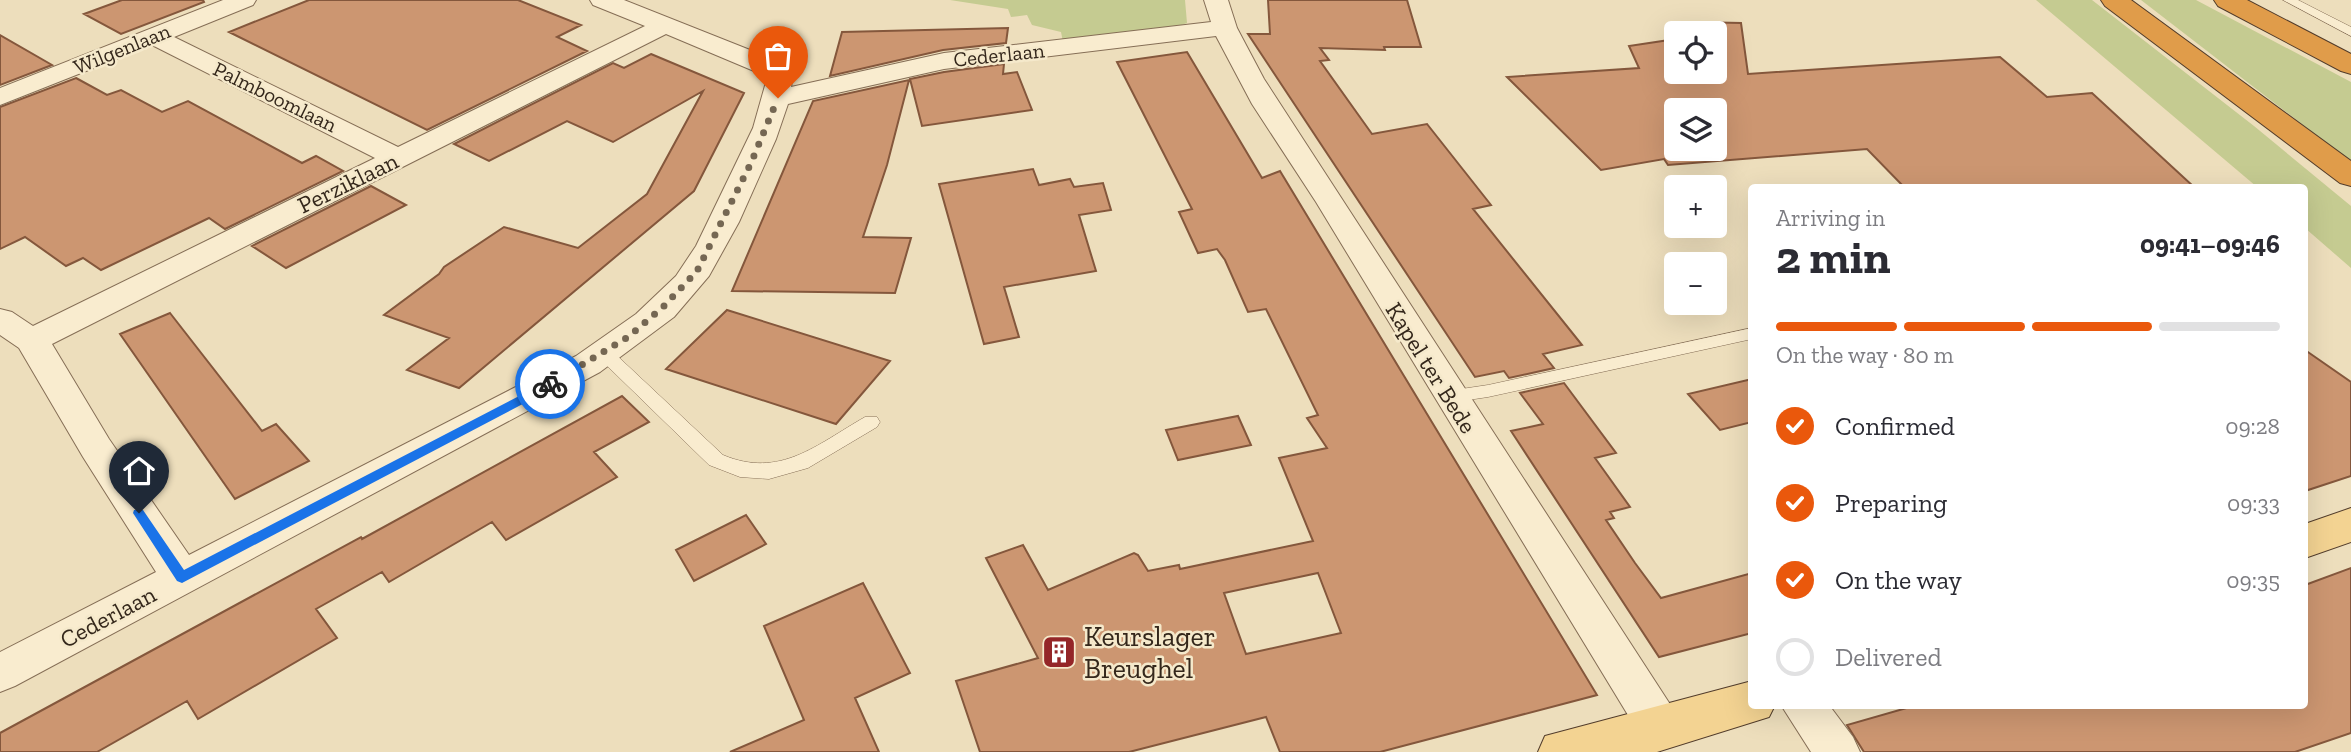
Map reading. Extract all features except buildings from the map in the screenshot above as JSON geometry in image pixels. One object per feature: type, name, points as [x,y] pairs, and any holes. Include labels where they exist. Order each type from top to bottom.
[{"type":"highway","points":[[2114,0],[2351,176]]},
{"type":"highway","points":[[2227,0],[2351,65]]},
{"type":"main road","points":[[2308,540],[2351,525]]},
{"type":"main road","points":[[1563,752],[1661,729],[1748,703]]},
{"type":"street","name":"Wilgenlaan","points":[[0,97],[243,0]]},
{"type":"street","points":[[602,0],[763,65],[779,82],[778,98]]},
{"type":"street","name":"Cederlaan","points":[[0,673],[514,403],[628,337],[663,307],[697,271],[751,163],[778,98],[944,61],[1220,14]]},
{"type":"street","name":"Kapel ter Bede","points":[[1220,14],[1243,66],[1307,163],[1448,397],[1661,729]]},
{"type":"street","name":"Perziklaan","points":[[32,340],[665,25]]},
{"type":"street","name":"Palmboomlaan","points":[[153,36],[398,158]]},
{"type":"street","points":[[0,320],[32,340],[96,448],[182,578]]},
{"type":"street","points":[[1805,709],[1837,752]]},
{"type":"lane","points":[[2289,0],[2351,32]]},
{"type":"lane","points":[[1448,397],[1488,391],[1748,334]]},
{"type":"lane","points":[[604,353],[716,460],[740,470],[769,472],[801,463],[871,422]]},
{"type":"green space","points":[[950,0],[1185,0],[1187,23],[1168,30],[1063,42],[1061,32],[1032,25],[1027,15],[1011,17],[1008,9]]},
{"type":"green space","points":[[2036,0],[2092,0],[2254,126],[2351,206],[2351,268],[2308,231],[2308,184],[2253,184]]},
{"type":"green space","points":[[2141,0],[2196,0],[2351,82],[2351,162]]},
{"type":"way so far","points":[[550,384],[588,364],[628,337],[663,307],[697,271],[751,163],[778,98]]},
{"type":"place","name":"Keurslager Breughel","points":[[1059,652]]},
{"type":"route","points":[[139,513],[182,578],[550,384]]}]
